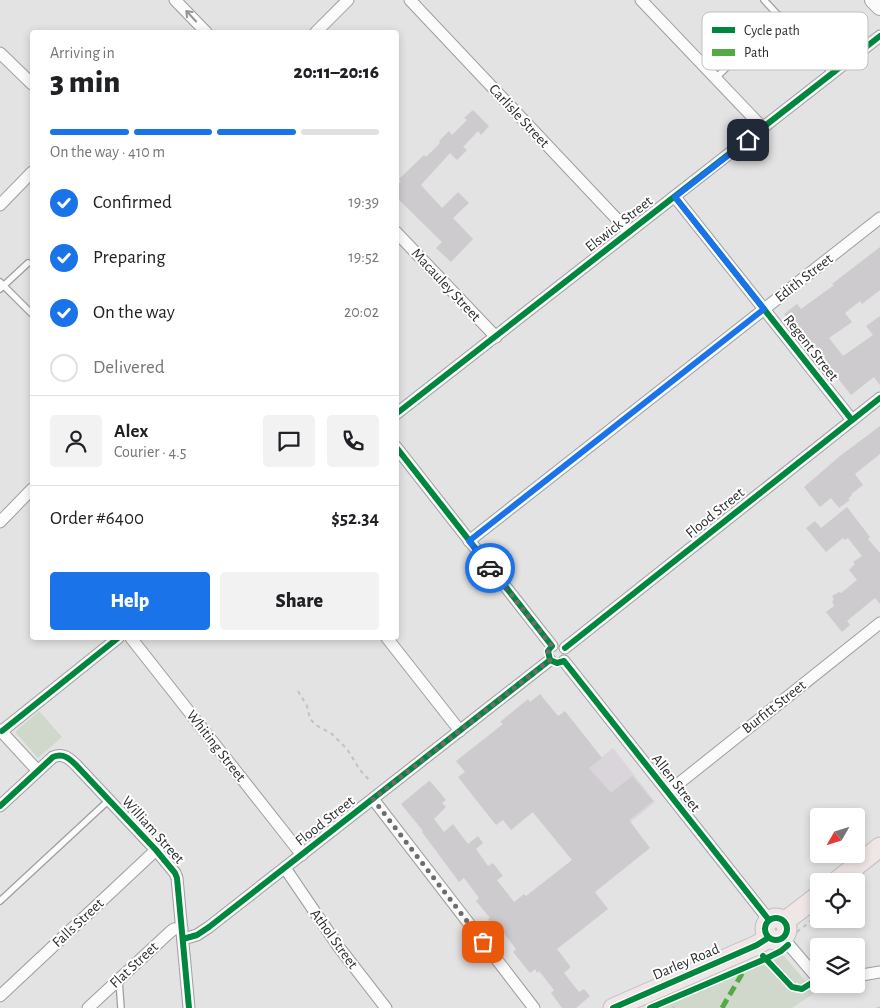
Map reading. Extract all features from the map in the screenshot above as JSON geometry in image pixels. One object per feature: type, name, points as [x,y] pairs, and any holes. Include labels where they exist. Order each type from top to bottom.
[{"type":"main road","points":[[873,0],[880,7]]},
{"type":"main road","points":[[847,873],[880,847]]},
{"type":"main road","name":"Darley Road","points":[[613,1008],[757,945],[780,930],[810,904]]},
{"type":"street","points":[[175,0],[204,30]]},
{"type":"street","points":[[318,30],[348,0]]},
{"type":"street","name":"Carlisle Street","points":[[410,0],[629,232]]},
{"type":"street","points":[[641,0],[702,63]]},
{"type":"street","name":"Elswick Street","points":[[868,46],[880,36]]},
{"type":"street","points":[[0,53],[30,82]]},
{"type":"street","points":[[708,70],[763,128]]},
{"type":"street","name":"Elswick Street","points":[[399,412],[838,70]]},
{"type":"street","points":[[0,205],[30,174]]},
{"type":"street","name":"Regent Street","points":[[675,197],[852,420]]},
{"type":"street","name":"Edith Street","points":[[469,541],[880,218]]},
{"type":"street","name":"Macauley Street","points":[[399,235],[496,337]]},
{"type":"street","name":"Flood Street","points":[[565,648],[880,398]]},
{"type":"street","points":[[399,451],[552,646]]},
{"type":"street","points":[[0,522],[30,491]]},
{"type":"street","name":"Burfitt Street","points":[[668,792],[880,623]]},
{"type":"street","points":[[0,806],[38,770],[1,730],[115,640]]},
{"type":"street","name":"Whiting Street","points":[[133,640],[302,855]]},
{"type":"street","points":[[389,640],[460,731]]},
{"type":"street","points":[[557,644],[565,648],[567,654],[564,661],[557,664],[550,660],[548,651],[552,646],[557,644]]},
{"type":"street","name":"Flood Street","points":[[182,933],[197,935],[209,927],[550,660]]},
{"type":"street","name":"Allen Street","points":[[564,661],[810,968]]},
{"type":"street","name":"William Street","points":[[38,770],[57,755],[65,756],[71,760],[156,850],[175,873],[189,1008]]},
{"type":"street","points":[[373,799],[534,1008]]},
{"type":"street","name":"Falls Street","points":[[0,996],[156,850]]},
{"type":"street","name":"Athol Street","points":[[285,868],[338,946],[386,1008]]},
{"type":"street","name":"Flat Street","points":[[88,1008],[170,932],[174,929],[182,933]]},
{"type":"street","points":[[865,974],[880,972]]},
{"type":"lane","points":[[764,0],[775,12]]},
{"type":"lane","points":[[716,78],[724,70]]},
{"type":"lane","points":[[829,70],[833,74]]},
{"type":"lane","points":[[28,263],[1,286],[30,312]]},
{"type":"lane","points":[[0,902],[109,800]]},
{"type":"lane","points":[[119,979],[121,1008]]},
{"type":"path","points":[[298,692],[307,706],[310,719],[316,725],[332,734],[342,744],[371,782]]},
{"type":"path","points":[[780,930],[810,918]]},
{"type":"path","points":[[662,1002],[678,995]]},
{"type":"path","points":[[670,999],[674,1008]]},
{"type":"shaded area","points":[[39,711],[62,737],[38,758],[15,732]]},
{"type":"shaded area","points":[[613,748],[655,802],[577,866],[533,813]]},
{"type":"shaded area","points":[[769,954],[784,956],[810,986],[810,993],[814,993],[792,1008],[645,1008],[687,988]]},
{"type":"building","points":[[473,110],[489,126],[481,135],[478,131],[463,147],[467,150],[457,160],[450,153],[421,185],[442,208],[458,192],[469,203],[453,218],[473,239],[451,262],[436,248],[442,242],[399,200],[399,183],[401,181],[399,179],[424,155],[426,157],[449,131],[452,135],[467,120],[464,118]]},
{"type":"building","points":[[880,247],[880,290],[862,304],[860,301],[845,313],[852,322],[829,338],[843,356],[873,335],[866,326],[880,316],[880,385],[874,377],[851,395],[813,346],[811,348],[784,314],[797,304],[801,309]]},
{"type":"building","points":[[880,426],[880,454],[855,474],[863,485],[851,494],[848,499],[850,500],[839,508],[831,498],[820,507],[804,487],[840,456]]},
{"type":"building","points":[[847,507],[870,537],[868,539],[880,553],[880,604],[875,598],[847,621],[850,625],[842,632],[826,612],[834,606],[832,596],[839,592],[841,593],[857,580],[849,570],[855,564],[853,562],[862,556],[848,538],[845,540],[843,538],[826,552],[806,528],[815,521],[821,528]]},
{"type":"building","points":[[540,694],[558,716],[565,711],[602,758],[589,768],[611,793],[632,776],[653,801],[629,820],[650,848],[595,892],[608,909],[557,949],[570,966],[564,973],[579,992],[584,989],[590,996],[576,1008],[562,1008],[551,993],[554,990],[539,971],[537,973],[535,969],[530,973],[513,952],[516,949],[503,932],[500,935],[490,923],[488,919],[490,918],[476,901],[479,898],[464,878],[459,882],[423,831],[401,804],[429,781],[431,782],[446,800],[442,803],[446,807],[434,819],[444,832],[453,824],[468,844],[478,836],[483,843],[476,849],[488,866],[493,863],[503,876],[497,880],[514,902],[524,894],[526,896],[572,860],[533,812],[511,830],[503,820],[496,825],[458,777],[465,772],[456,761],[503,724],[500,722],[528,699],[530,702]]},
{"type":"marked path","points":[[722,1008],[746,967]]},
{"type":"cycle path","points":[[868,45],[880,36]]},
{"type":"cycle path","points":[[399,412],[836,70]]},
{"type":"cycle path","points":[[675,197],[852,420]]},
{"type":"cycle path","points":[[565,648],[880,398]]},
{"type":"cycle path","points":[[399,451],[552,646],[548,651],[550,660],[557,663],[564,661],[769,920]]},
{"type":"cycle path","points":[[2,731],[116,640]]},
{"type":"cycle path","points":[[183,939],[197,935],[209,927],[550,660]]},
{"type":"cycle path","points":[[0,806],[53,757],[63,756],[76,765],[156,850],[177,878],[189,1008]]},
{"type":"cycle path","points":[[772,918],[780,918],[787,925],[787,929],[787,933],[780,940],[772,940],[765,933],[765,925],[772,918]]},
{"type":"cycle path","points":[[613,1008],[757,945],[768,938]]},
{"type":"cycle path","points":[[650,1008],[765,959],[788,945]]},
{"type":"cycle path","points":[[763,956],[792,987],[802,989],[810,984]]},
{"type":"way so far","points":[[483,942],[373,799],[550,660],[548,658],[548,651],[552,646],[490,568]]},
{"type":"route","points":[[490,568],[469,541],[764,309],[675,197],[748,140]]}]
